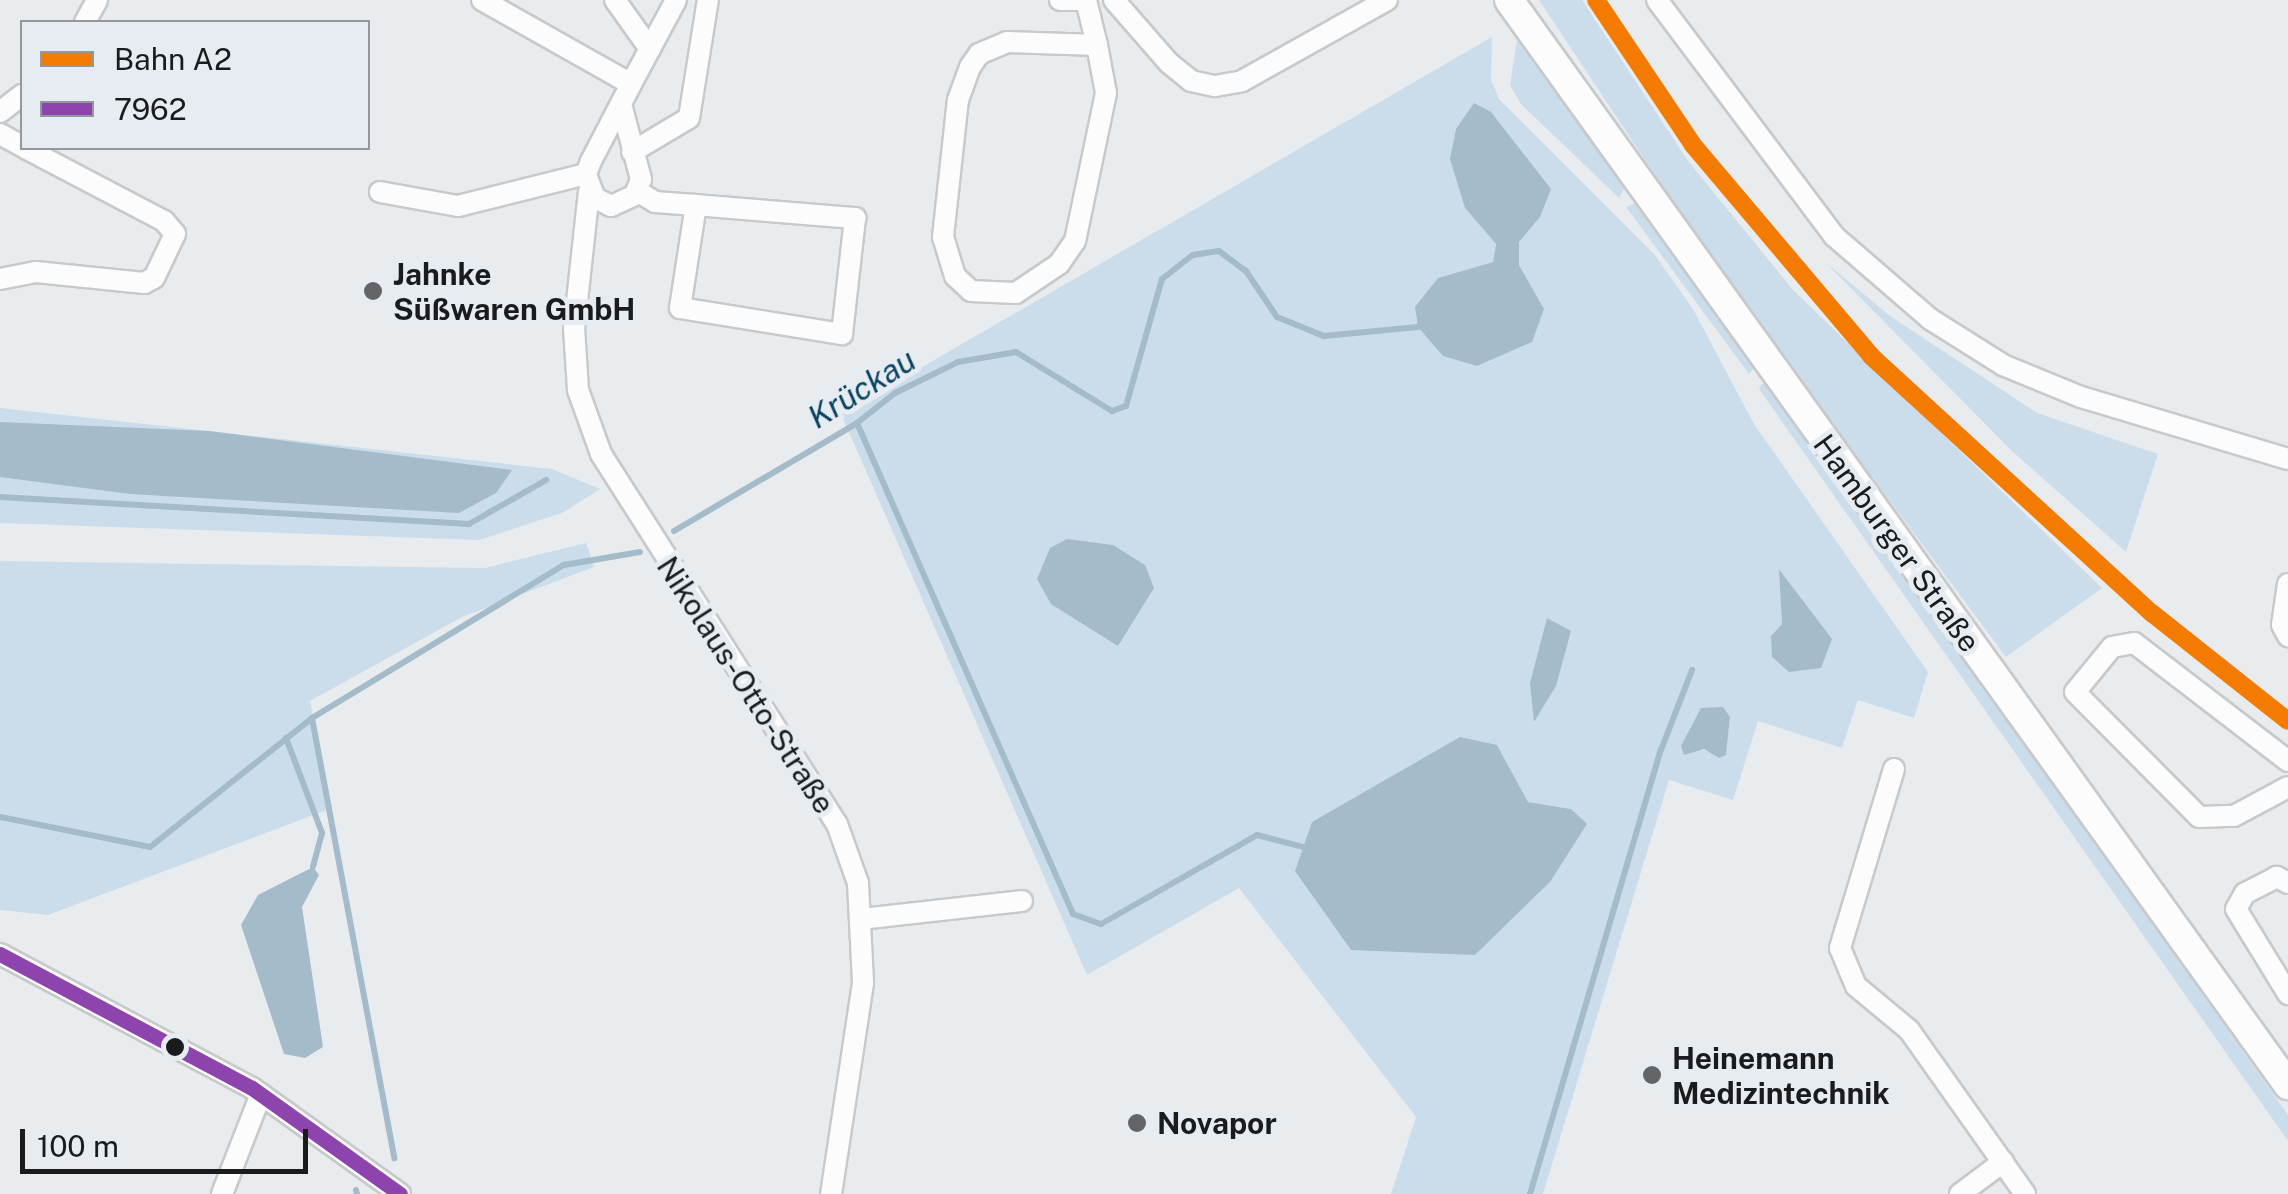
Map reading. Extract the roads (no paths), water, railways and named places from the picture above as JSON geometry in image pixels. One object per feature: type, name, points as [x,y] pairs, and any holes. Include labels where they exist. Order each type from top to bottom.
[{"type":"main road","name":"Hamburger Straße","points":[[1508,0],[2288,1085]]},
{"type":"street","points":[[482,0],[631,84]]},
{"type":"street","points":[[615,0],[650,49]]},
{"type":"street","name":"Nikolaus-Otto-Straße","points":[[676,0],[620,104],[588,182],[574,328],[578,390],[600,454],[836,824],[858,883],[864,983],[830,1194]]},
{"type":"street","points":[[632,152],[689,118],[708,0]]},
{"type":"street","points":[[1060,0],[1083,0],[1097,44],[1106,92],[1075,241],[1059,264],[1016,293],[971,290],[955,276],[943,237],[958,100],[970,67],[979,54],[1006,42],[1097,44]]},
{"type":"street","points":[[1114,0],[1168,63],[1191,80],[1215,86],[1242,81],[1387,0]]},
{"type":"street","points":[[1657,0],[1834,236],[1930,319],[2003,365],[2081,397],[2288,459]]},
{"type":"street","points":[[0,112],[20,97]]},
{"type":"street","points":[[380,192],[458,206],[588,182],[611,206],[638,191],[641,179],[620,104]]},
{"type":"street","points":[[0,279],[36,272],[144,283],[154,278],[174,234],[164,221],[30,150]]},
{"type":"street","points":[[638,191],[656,202],[696,204],[855,218],[842,334],[680,308],[696,204]]},
{"type":"street","points":[[2288,584],[2282,612],[2288,636]]},
{"type":"street","points":[[2288,761],[2134,643],[2112,647],[2074,692],[2199,817],[2234,816],[2288,787]]},
{"type":"street","points":[[1894,770],[1840,948],[1856,986],[1909,1030],[2025,1194]]},
{"type":"street","points":[[2288,883],[2277,877],[2244,894],[2236,909],[2288,994]]},
{"type":"street","points":[[861,919],[1022,900]]},
{"type":"street","points":[[0,954],[261,1094],[400,1194]]},
{"type":"street","points":[[222,1194],[261,1094]]},
{"type":"street","points":[[1960,1194],[2003,1162]]},
{"type":"waterway","name":"Krückau","points":[[674,531],[857,423],[895,393],[958,362],[1016,352],[1112,411],[1126,406],[1162,279],[1193,255],[1219,251],[1246,271],[1277,317],[1324,336],[1418,327]]},
{"type":"waterway","points":[[857,423],[1073,914],[1101,924],[1257,835],[1303,847]]},
{"type":"waterway","points":[[0,497],[469,524],[546,480]]},
{"type":"waterway","name":"Krückau","points":[[0,817],[150,847],[312,718],[564,565],[640,552]]},
{"type":"waterway","points":[[1530,1194],[1661,750],[1692,670]]},
{"type":"waterway","points":[[312,718],[394,1158]]},
{"type":"waterway","points":[[286,738],[322,833],[313,867]]},
{"type":"waterway","points":[[356,1190],[357,1194]]},
{"type":"rail line","name":"A2","points":[[1596,0],[1693,145],[1871,356],[2153,614],[2288,721]]},
{"type":"place","name":"Jahnke Süßwaren GmbH","points":[[373,291]]},
{"type":"place","name":"Heinemann Medizintechnik","points":[[1652,1075]]},
{"type":"place","name":"Novapor","points":[[1137,1123]]}]
